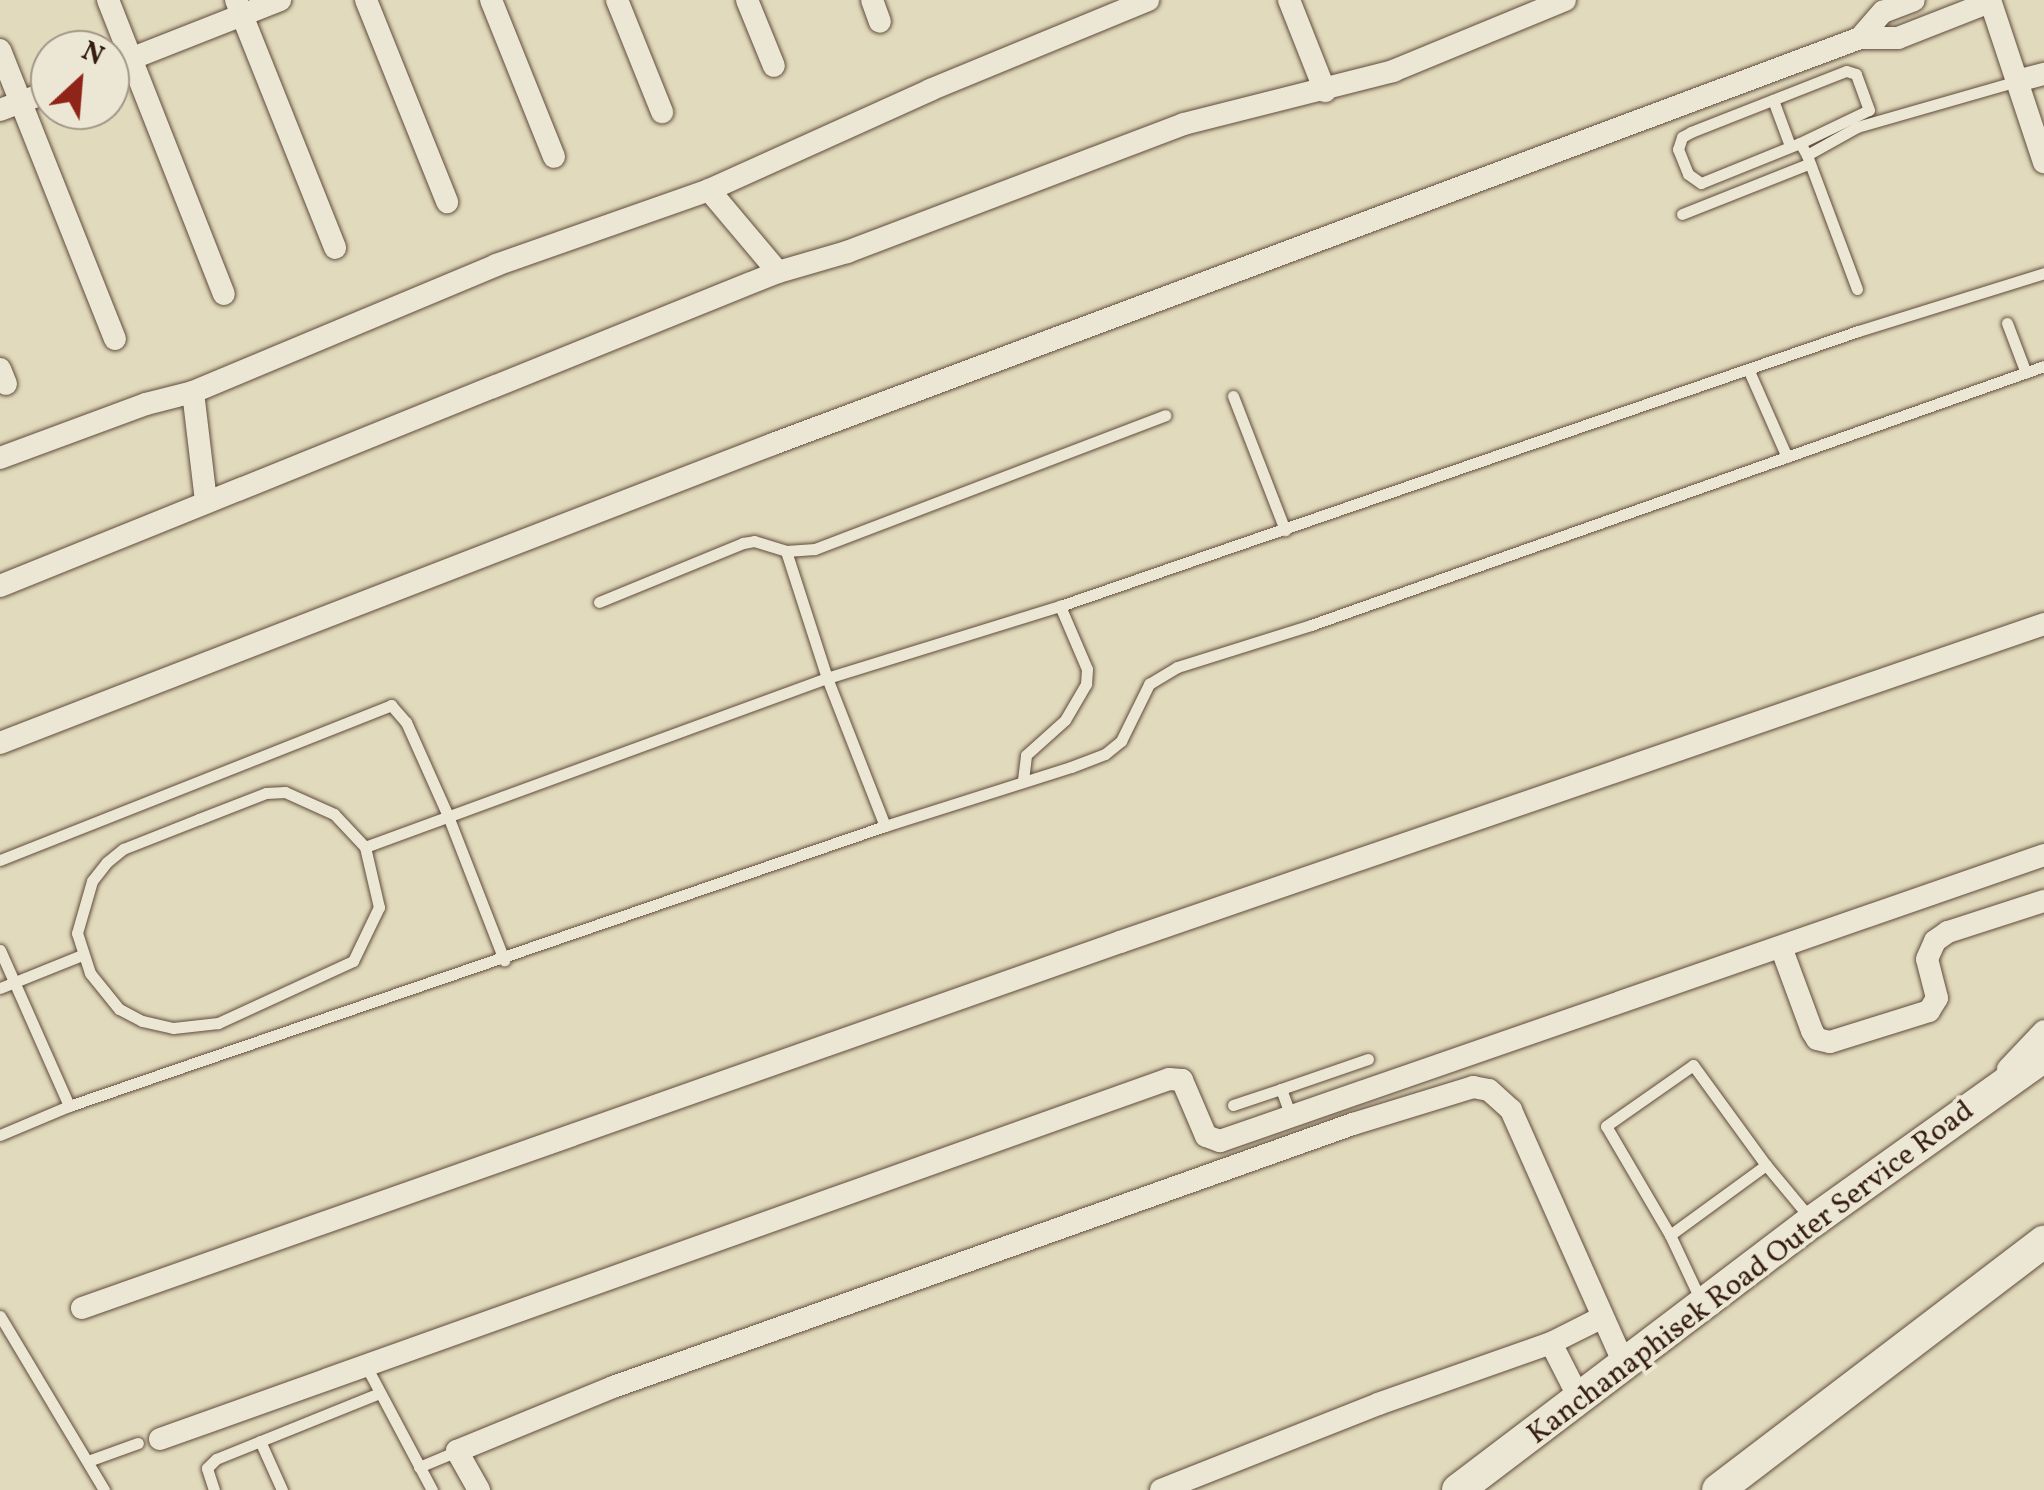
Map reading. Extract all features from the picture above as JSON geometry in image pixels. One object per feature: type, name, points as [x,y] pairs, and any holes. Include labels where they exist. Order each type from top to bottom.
[{"type":"main road","name":"Kanchanaphisek Road Outer Service Road","points":[[1458,1490],[1704,1308],[1813,1221],[2044,1056]]},
{"type":"main road","points":[[1718,1490],[2035,1251]]},
{"type":"street","points":[[108,0],[114,30]]},
{"type":"street","points":[[130,58],[238,8],[280,0]]},
{"type":"street","points":[[366,0],[446,202]]},
{"type":"street","points":[[492,0],[554,157]]},
{"type":"street","points":[[617,0],[662,112]]},
{"type":"street","points":[[747,0],[774,66]]},
{"type":"street","points":[[0,458],[146,404],[193,392],[496,265],[708,190],[930,90],[1148,0]]},
{"type":"street","points":[[1289,0],[1325,91]]},
{"type":"street","points":[[0,586],[778,272],[847,252],[1184,124],[1392,72],[1565,0]]},
{"type":"street","points":[[1860,38],[1883,12],[1914,0]]},
{"type":"street","points":[[0,743],[773,444],[1860,38],[1898,38],[1990,1],[2044,162]]},
{"type":"street","points":[[238,8],[335,248]]},
{"type":"street","points":[[0,50],[10,106],[116,339]]},
{"type":"street","points":[[2017,82],[2044,74]]},
{"type":"street","points":[[130,85],[224,294]]},
{"type":"street","points":[[708,190],[778,272]]},
{"type":"street","points":[[193,392],[206,501]]},
{"type":"street","points":[[82,1308],[1120,942],[2044,624]]},
{"type":"street","points":[[149,1441],[1169,1079],[1182,1080],[1206,1136],[1213,1142],[2044,856]]},
{"type":"street","points":[[1781,947],[1812,1031],[1817,1038],[1830,1042],[1929,1011],[1937,998],[1927,959],[1935,941],[1948,932],[2044,900]]},
{"type":"street","points":[[1972,1109],[2044,1031]]},
{"type":"street","points":[[480,1490],[457,1451],[686,1360],[1353,1124],[1474,1087],[1490,1090],[1511,1110],[1601,1318],[1626,1366]]},
{"type":"street","points":[[1161,1490],[1378,1404],[1551,1344],[1601,1318]]},
{"type":"street","points":[[1551,1344],[1580,1400]]},
{"type":"lane","points":[[1846,71],[1856,74],[1868,110],[1701,183],[1688,174],[1678,149],[1682,137],[1774,100],[1846,71]]},
{"type":"lane","points":[[1682,214],[1808,160],[1857,127],[2017,82]]},
{"type":"lane","points":[[1774,100],[1795,144],[1808,160],[1857,289]]},
{"type":"lane","points":[[365,848],[827,678],[1060,606],[2044,273]]},
{"type":"lane","points":[[2007,323],[2026,373]]},
{"type":"lane","points":[[0,1135],[69,1106],[504,960],[885,826],[1071,767],[1114,748],[1128,730],[1148,684],[1166,671],[2044,366]]},
{"type":"lane","points":[[1749,371],[1787,457]]},
{"type":"lane","points":[[1234,396],[1285,530]]},
{"type":"lane","points":[[599,602],[744,543],[754,541],[786,551],[815,549],[1164,415]]},
{"type":"lane","points":[[786,551],[827,678],[885,826]]},
{"type":"lane","points":[[1022,780],[1026,755],[1066,720],[1086,684],[1087,669],[1060,606]]},
{"type":"lane","points":[[0,860],[385,706],[396,708],[448,816],[504,960]]},
{"type":"lane","points":[[285,792],[334,814],[365,848],[380,907],[363,947],[337,972],[255,1010],[198,1027],[154,1025],[132,1017],[109,1000],[82,955],[77,933],[83,906],[106,862],[124,849],[199,819],[266,794],[285,792]]},
{"type":"lane","points":[[0,950],[69,1106]]},
{"type":"lane","points":[[0,988],[82,955]]},
{"type":"lane","points":[[1232,1105],[1368,1059]]},
{"type":"lane","points":[[1704,1308],[1670,1235],[1606,1126],[1693,1065],[1766,1165],[1813,1221]]},
{"type":"lane","points":[[1281,1089],[1291,1117]]},
{"type":"lane","points":[[1670,1235],[1766,1165]]},
{"type":"lane","points":[[0,1316],[104,1490]]},
{"type":"lane","points":[[366,1364],[432,1490]]},
{"type":"lane","points":[[214,1490],[207,1468],[216,1459],[380,1394]]},
{"type":"lane","points":[[88,1462],[149,1441]]},
{"type":"lane","points":[[260,1441],[282,1490]]},
{"type":"lane","points":[[419,1467],[457,1451]]}]
